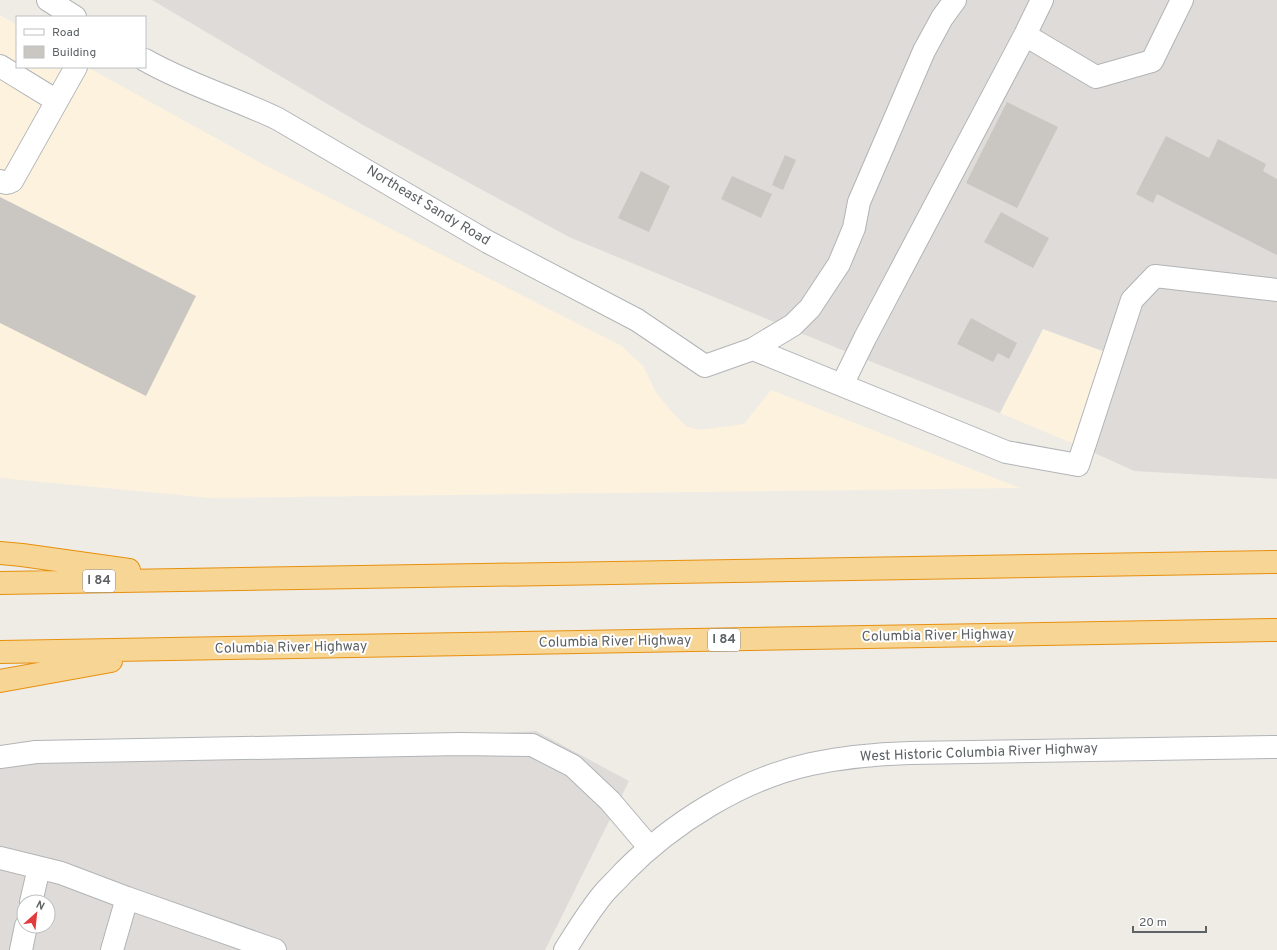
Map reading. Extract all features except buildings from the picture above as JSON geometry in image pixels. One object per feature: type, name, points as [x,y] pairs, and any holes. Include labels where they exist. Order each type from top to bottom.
[{"type":"highway","points":[[0,553],[198,579]]},
{"type":"highway","name":"I 84","points":[[0,583],[1277,562]]},
{"type":"highway","name":"Columbia River Highway","points":[[0,652],[1277,630]]},
{"type":"highway","points":[[0,681],[171,650]]},
{"type":"street","points":[[48,0],[73,16]]},
{"type":"street","points":[[753,349],[793,325],[810,308],[839,264],[854,228],[859,202],[924,50],[942,18],[955,0]]},
{"type":"street","points":[[842,386],[869,331],[1042,0]]},
{"type":"street","points":[[1025,35],[1096,77],[1152,62],[1182,0]]},
{"type":"street","name":"Northeast Sandy Road","points":[[146,60],[186,80],[284,122],[488,242],[637,320],[706,366],[753,349]]},
{"type":"street","points":[[0,66],[57,101]]},
{"type":"street","points":[[0,181],[9,183],[12,181],[75,68]]},
{"type":"street","points":[[753,349],[1006,452],[1078,465],[1132,300],[1155,276],[1277,290]]},
{"type":"street","points":[[0,757],[44,752],[452,744],[532,745],[573,766],[610,801],[643,854]]},
{"type":"street","name":"West Historic Columbia River Highway","points":[[565,950],[587,915],[605,892],[643,854],[666,834],[704,808],[739,790],[772,776],[810,764],[873,754],[910,752],[1277,746]]},
{"type":"street","points":[[0,858],[61,873],[275,950]]},
{"type":"street","points":[[33,894],[39,868]]},
{"type":"street","points":[[112,950],[127,898]]},
{"type":"street","points":[[21,950],[24,934]]},
{"type":"shaded area","points":[[152,0],[1277,0],[1277,479],[1134,471],[1086,449],[1119,357],[1043,329],[1000,413],[842,350],[569,237],[363,125]]},
{"type":"shaded area","points":[[0,15],[16,24],[16,68],[89,68],[259,162],[622,346],[644,367],[655,391],[670,410],[686,426],[700,430],[744,424],[771,390],[1020,488],[210,498],[0,478]]},
{"type":"shaded area","points":[[1043,329],[1119,357],[1086,449],[1000,413]]},
{"type":"shaded area","points":[[536,731],[629,781],[545,950],[0,950],[0,761]]}]
